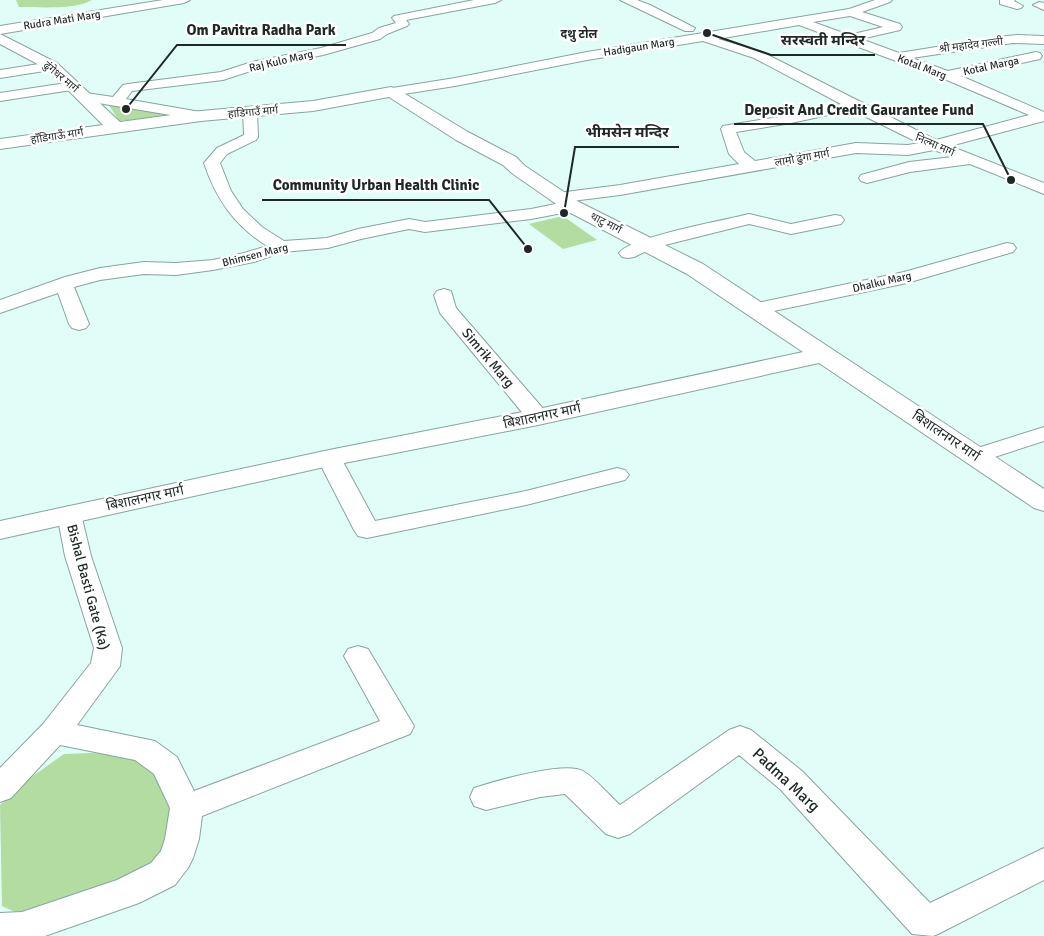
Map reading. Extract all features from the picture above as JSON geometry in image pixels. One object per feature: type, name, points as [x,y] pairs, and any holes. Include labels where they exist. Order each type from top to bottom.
[{"type":"main road","name":"ढुंगेधर मार्ग","points":[[0,38],[52,66],[86,97],[114,127]]},
{"type":"main road","name":"हाडिगाउँ मार्ग","points":[[114,127],[201,116],[313,106],[390,92]]},
{"type":"main road","name":"थाटु मार्ग","points":[[390,92],[468,139],[502,156],[565,202],[695,269],[823,355]]},
{"type":"main road","name":"हाँडिगाऊँ मार्ग","points":[[0,144],[114,127]]},
{"type":"main road","name":"बिशालनगर मार्ग","points":[[0,530],[329,458],[538,417],[823,355],[1044,502]]},
{"type":"street","name":"Rudra Mati Marg","points":[[0,30],[184,0]]},
{"type":"street","name":"Raj Kulo Marg","points":[[117,102],[128,88],[223,76],[257,65],[323,51],[376,36],[403,24],[398,18],[463,2],[495,0]]},
{"type":"street","points":[[626,0],[646,7],[690,33]]},
{"type":"street","name":"Hadigaun Marg","points":[[390,92],[455,82],[690,33],[739,32],[851,12],[886,0]]},
{"type":"street","points":[[846,39],[877,34],[896,27],[851,12]]},
{"type":"street","name":"Kotal Marg","points":[[799,21],[946,75],[1044,116]]},
{"type":"street","name":"निल्मा मार्ग","points":[[690,33],[758,55],[935,145],[1044,189]]},
{"type":"street","name":"श्री महादेव गल्ली","points":[[898,57],[942,48],[1016,39],[1044,40]]},
{"type":"street","name":"Kotal Marga","points":[[946,75],[1036,56]]},
{"type":"street","points":[[0,74],[52,66]]},
{"type":"street","points":[[0,98],[73,86]]},
{"type":"street","points":[[1004,99],[1026,94]]},
{"type":"street","points":[[86,97],[201,116]]},
{"type":"street","points":[[752,167],[737,154],[728,129],[791,119],[854,105]]},
{"type":"street","points":[[250,112],[251,137],[222,151],[212,163],[220,187],[238,217],[255,232],[281,247]]},
{"type":"street","name":"लामो ढुंगा मार्ग","points":[[565,202],[620,190],[856,148],[908,150],[935,145],[1044,116]]},
{"type":"street","points":[[867,178],[909,167],[969,160]]},
{"type":"street","name":"Bhimsen Marg","points":[[0,307],[64,284],[100,274],[144,268],[176,269],[213,265],[248,258],[281,247],[328,243],[358,234],[409,224],[426,227],[531,214],[565,202]]},
{"type":"street","points":[[628,252],[647,244],[749,219],[791,228],[835,220]]},
{"type":"street","name":"Dhalku Marg","points":[[755,309],[898,279],[1007,248]]},
{"type":"street","points":[[64,284],[79,324]]},
{"type":"street","name":"Simrik Marg","points":[[444,295],[447,309],[538,417]]},
{"type":"street","points":[[976,456],[1044,434]]},
{"type":"street","points":[[329,458],[367,530],[526,498],[616,475]]},
{"type":"street","name":"Bishal Basti Gate (Ka)","points":[[0,789],[54,732],[105,666],[108,648],[78,556],[69,514]]},
{"type":"street","points":[[186,808],[399,726],[358,656]]},
{"type":"street","points":[[0,929],[22,928],[127,892],[163,874],[176,858],[182,839],[186,808],[166,766],[144,750],[54,732]]},
{"type":"street","name":"Padma Marg","points":[[486,797],[540,784],[572,780],[618,824],[740,738],[791,780],[925,923],[1044,863]]},
{"type":"green space","points":[[16,0],[92,0],[67,7],[19,7]]},
{"type":"green space","points":[[107,102],[177,115],[119,121]]},
{"type":"green space","points":[[563,216],[597,240],[563,249],[529,224]]},
{"type":"green space","points":[[64,754],[127,755],[151,763],[170,801],[171,832],[164,853],[133,877],[30,912],[15,912],[2,906],[0,805],[26,781]]},
{"type":"place","name":"सरस्वती मन्दिर","points":[[707,33]]},
{"type":"place","name":"Om Pavitra Radha Park","points":[[126,109]]},
{"type":"place","name":"Deposit And Credit Gaurantee Fund","points":[[1011,180]]},
{"type":"place","name":"भीमसेन मन्दिर","points":[[564,213]]},
{"type":"place","name":"Community Urban Health Clinic","points":[[528,249]]},
{"type":"district","name":"दथु टोल","points":[[579,34]]}]
